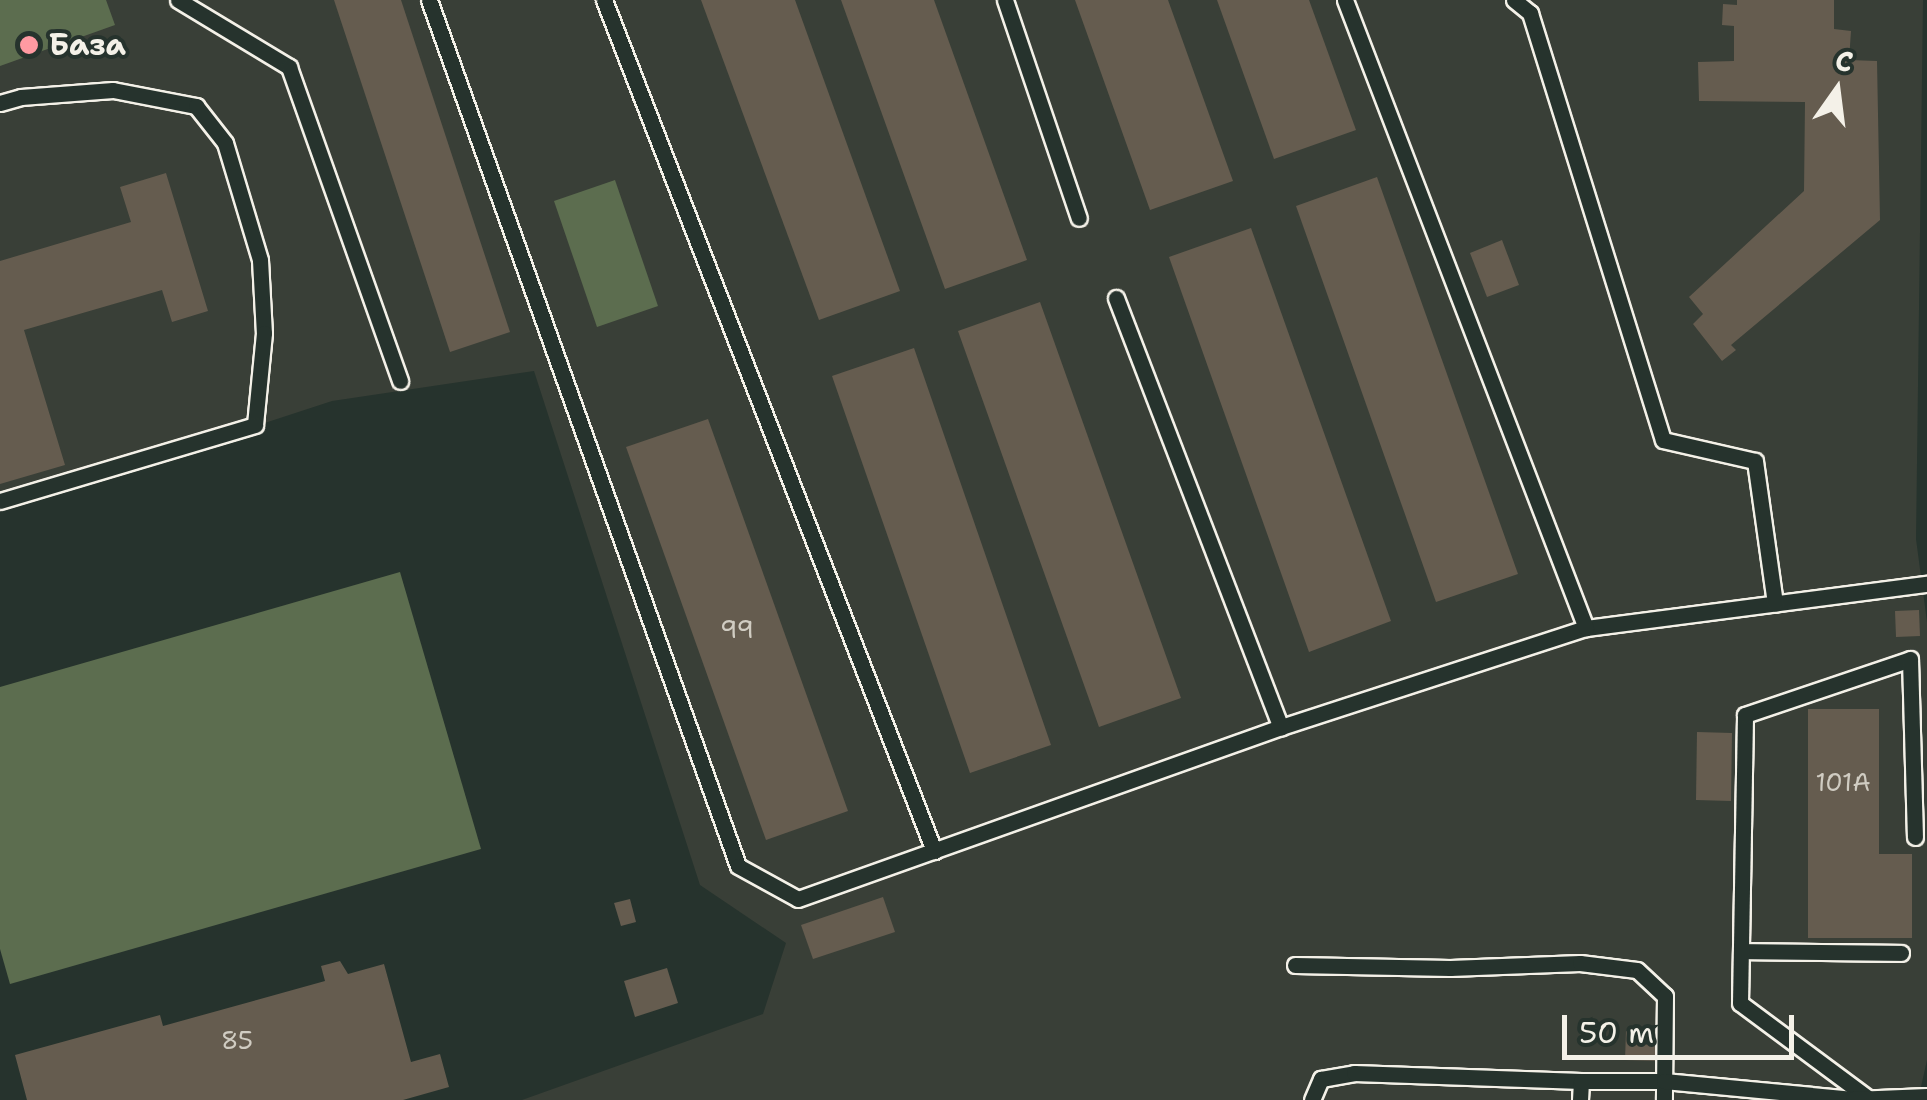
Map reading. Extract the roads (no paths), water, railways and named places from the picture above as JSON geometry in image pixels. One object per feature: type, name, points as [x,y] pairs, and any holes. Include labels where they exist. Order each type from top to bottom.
[{"type":"lane","points":[[178,0],[289,66],[400,382]]},
{"type":"lane","points":[[429,0],[738,866],[798,899],[1281,727],[1586,628],[1927,584]]},
{"type":"lane","points":[[604,0],[934,851]]},
{"type":"lane","points":[[1005,0],[1079,218]]},
{"type":"lane","points":[[1345,0],[1586,628]]},
{"type":"lane","points":[[1514,0],[1530,13],[1663,440],[1755,462],[1775,604]]},
{"type":"lane","points":[[0,103],[21,97],[113,90],[196,106],[226,143],[260,260],[264,333],[255,425],[0,501]]},
{"type":"lane","points":[[1116,298],[1281,727]]},
{"type":"lane","points":[[1858,1099],[1740,1003],[1745,715],[1910,658],[1915,837]]},
{"type":"lane","points":[[1740,951],[1901,953]]},
{"type":"lane","points":[[1295,965],[1450,968],[1580,963],[1637,970],[1665,996],[1664,1100]]},
{"type":"lane","points":[[1312,1100],[1321,1079],[1354,1072],[1664,1081],[1858,1099],[1927,1096]]},
{"type":"lane","points":[[1580,1100],[1581,1080]]},
{"type":"place","name":"База","points":[[29,45]]}]
